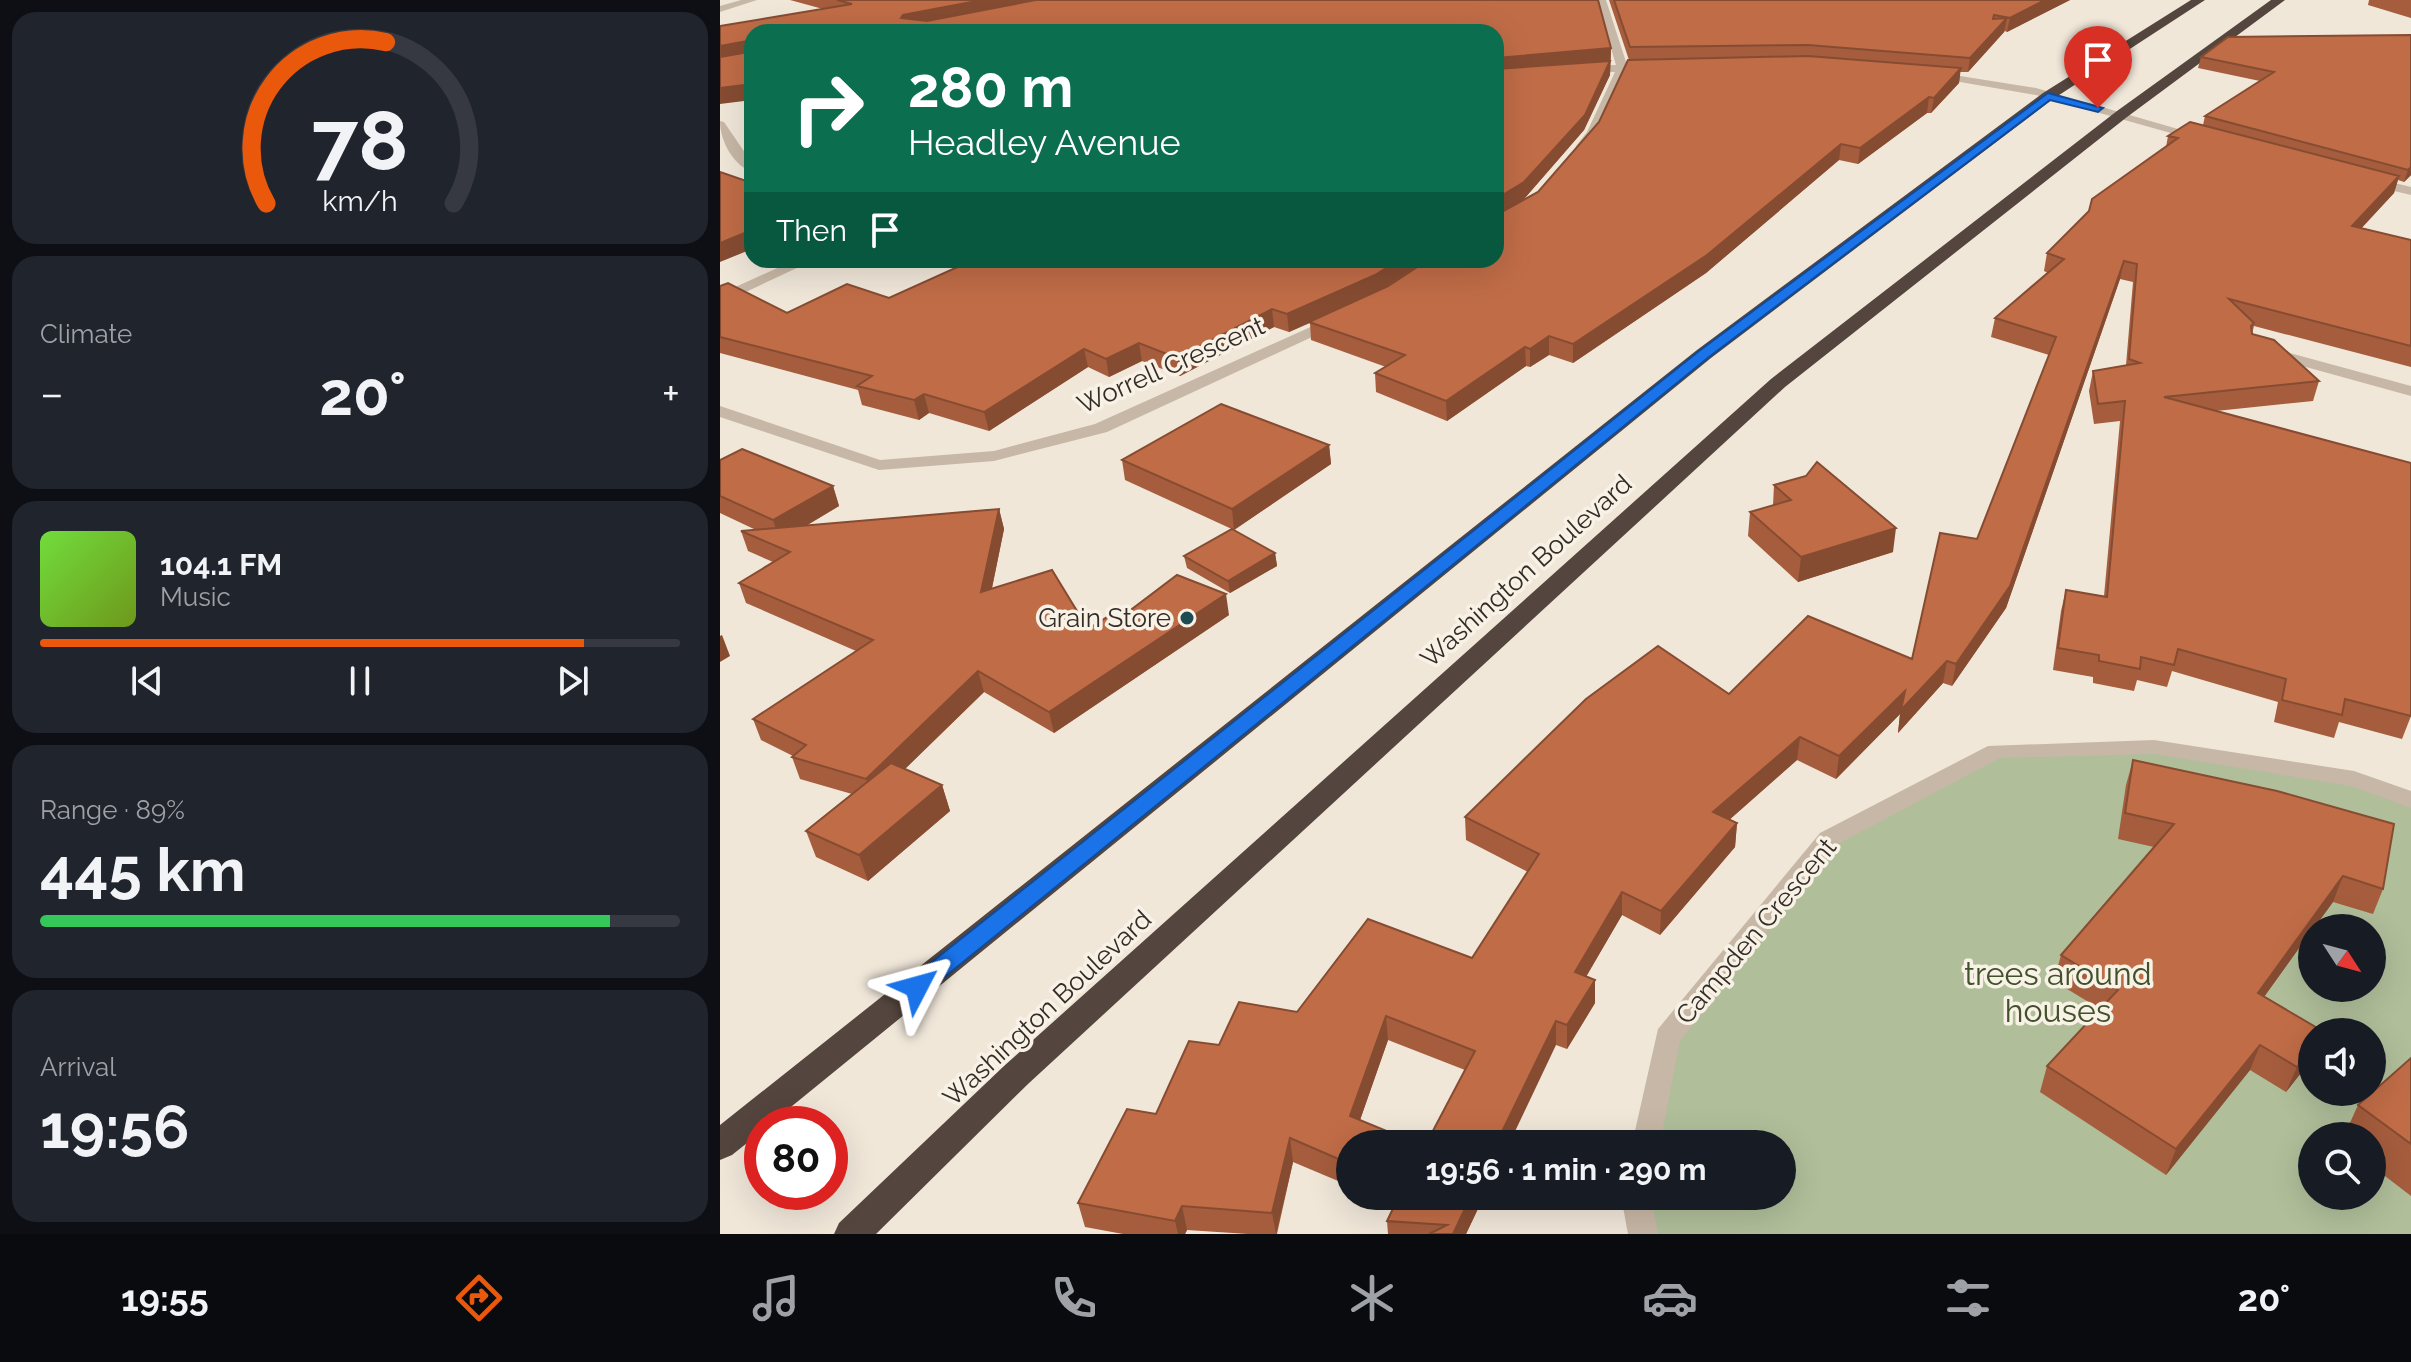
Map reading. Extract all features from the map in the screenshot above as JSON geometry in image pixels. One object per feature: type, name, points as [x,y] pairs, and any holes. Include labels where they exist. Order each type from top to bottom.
[{"type":"highway","name":"Washington Boulevard","points":[[720,1145],[1704,354],[2048,96],[2199,0]]},
{"type":"highway","name":"Washington Boulevard","points":[[852,1234],[1016,1075],[1778,383],[2122,114],[2279,0]]},
{"type":"street","points":[[720,9],[752,0]]},
{"type":"street","points":[[1572,157],[1593,133],[1622,68],[1601,0]]},
{"type":"street","points":[[1568,70],[1668,67]]},
{"type":"street","points":[[1915,73],[1962,77],[2048,96],[2210,140]]},
{"type":"street","points":[[720,125],[744,164]]},
{"type":"street","points":[[2349,175],[2411,191]]},
{"type":"street","points":[[720,300],[790,268]]},
{"type":"street","name":"Worrell Crescent","points":[[720,411],[879,465],[994,456],[1101,428],[1355,311]]},
{"type":"street","points":[[2255,348],[2411,391]]},
{"type":"street","name":"Campden Crescent","points":[[1649,1130],[1667,1037],[1828,839],[1996,751],[2154,747],[2354,779],[2411,800]]},
{"type":"street","points":[[1639,1210],[1643,1234]]},
{"type":"green space","name":"trees around houses","points":[[2154,747],[2354,779],[2411,800],[2411,1234],[1643,1234],[1639,1210],[1796,1210],[1796,1130],[1649,1130],[1667,1037],[1828,839],[1996,751]]},
{"type":"building","points":[[837,0],[982,0],[903,15],[901,18],[927,21],[1036,0],[1598,0],[1611,48],[1504,57],[1504,24],[744,24],[744,42],[720,46],[720,26],[852,4]]},
{"type":"building","points":[[1614,0],[2045,0],[2010,18],[1994,15],[1993,19],[2007,18],[1970,58],[1808,45],[1630,47]]},
{"type":"building","points":[[2411,35],[2411,167],[2408,170],[2205,116],[2274,72],[2201,57],[2228,37]]},
{"type":"building","points":[[744,53],[744,85],[720,88],[720,57]]},
{"type":"building","points":[[1808,56],[1961,68],[1934,98],[1929,97],[1860,148],[1841,144],[1707,255],[1573,344],[1549,336],[1530,349],[1525,347],[1446,401],[1375,373],[1405,355],[1309,322],[1388,286],[1416,268],[1504,268],[1504,211],[1538,192],[1599,122],[1628,60]]},
{"type":"building","points":[[1610,61],[1585,115],[1524,182],[1504,194],[1504,68]]},
{"type":"building","points":[[2190,122],[2399,176],[2352,226],[2411,240],[2411,346],[2229,299],[2254,323],[2251,326],[2252,334],[2274,340],[2319,381],[2164,397],[2411,463],[2411,716],[2345,699],[2342,715],[2282,700],[2286,679],[2178,649],[2174,665],[2141,657],[2140,669],[2099,661],[2099,655],[2058,648],[2066,590],[2107,597],[2125,401],[2098,404],[2093,371],[2140,363],[2129,359],[2137,264],[2124,261],[2010,586],[1956,664],[1947,661],[1901,710],[1905,691],[1839,756],[1800,737],[1713,812],[1737,823],[1661,911],[1622,892],[1575,972],[1595,980],[1567,1025],[1556,1021],[1503,1130],[1433,1130],[1475,1051],[1386,1016],[1350,1116],[1384,1130],[1336,1130],[1336,1158],[1290,1138],[1272,1213],[1182,1206],[1175,1221],[1078,1203],[1127,1109],[1156,1114],[1189,1041],[1219,1045],[1239,1002],[1297,1012],[1368,919],[1472,958],[1539,854],[1465,817],[1586,699],[1658,646],[1729,694],[1808,616],[1912,659],[1940,533],[1977,539],[2056,337],[1995,318],[2064,259],[2047,253],[2089,211],[2092,199],[2178,138],[2168,136]]},
{"type":"building","points":[[720,172],[744,180],[744,233],[720,243]]},
{"type":"building","points":[[955,268],[1386,268],[1287,314],[1272,309],[1177,358],[1139,343],[1106,359],[1084,349],[984,412],[924,394],[914,400],[857,386],[872,376],[720,337],[720,286],[728,283],[787,313],[847,284],[889,298]]},
{"type":"building","points":[[1221,404],[1329,445],[1232,509],[1122,460]]},
{"type":"building","points":[[742,449],[833,486],[773,520],[720,496],[720,460]]},
{"type":"building","points":[[1817,462],[1896,528],[1801,557],[1750,512],[1791,500],[1774,485],[1806,476]]},
{"type":"building","points":[[999,509],[981,592],[1052,570],[1088,629],[1112,614],[1120,618],[1177,575],[1226,594],[1049,712],[978,671],[866,779],[792,757],[806,745],[753,719],[873,640],[739,583],[790,552],[741,531]]},
{"type":"building","points":[[1232,529],[1275,553],[1228,581],[1184,556]]},
{"type":"building","points":[[2133,760],[2277,791],[2394,824],[2383,889],[2343,876],[2315,914],[2298,914],[2298,938],[2258,993],[2300,1018],[2298,1066],[2260,1045],[2176,1149],[2047,1066],[2118,990],[2061,955],[2174,824],[2125,813]]},
{"type":"building","points":[[891,763],[942,785],[859,855],[806,831]]},
{"type":"building","points":[[2411,1058],[2411,1144],[2386,1126],[2386,1122],[2381,1122],[2359,1106],[2386,1106],[2386,1080]]},
{"type":"building","points":[[1392,1210],[1464,1210],[1453,1234],[1429,1234],[1447,1225],[1387,1221]]},
{"type":"place","name":"Grain Store","points":[[1187,618]]},
{"type":"route","points":[[917,987],[1704,354],[2048,96],[2098,108]]}]
